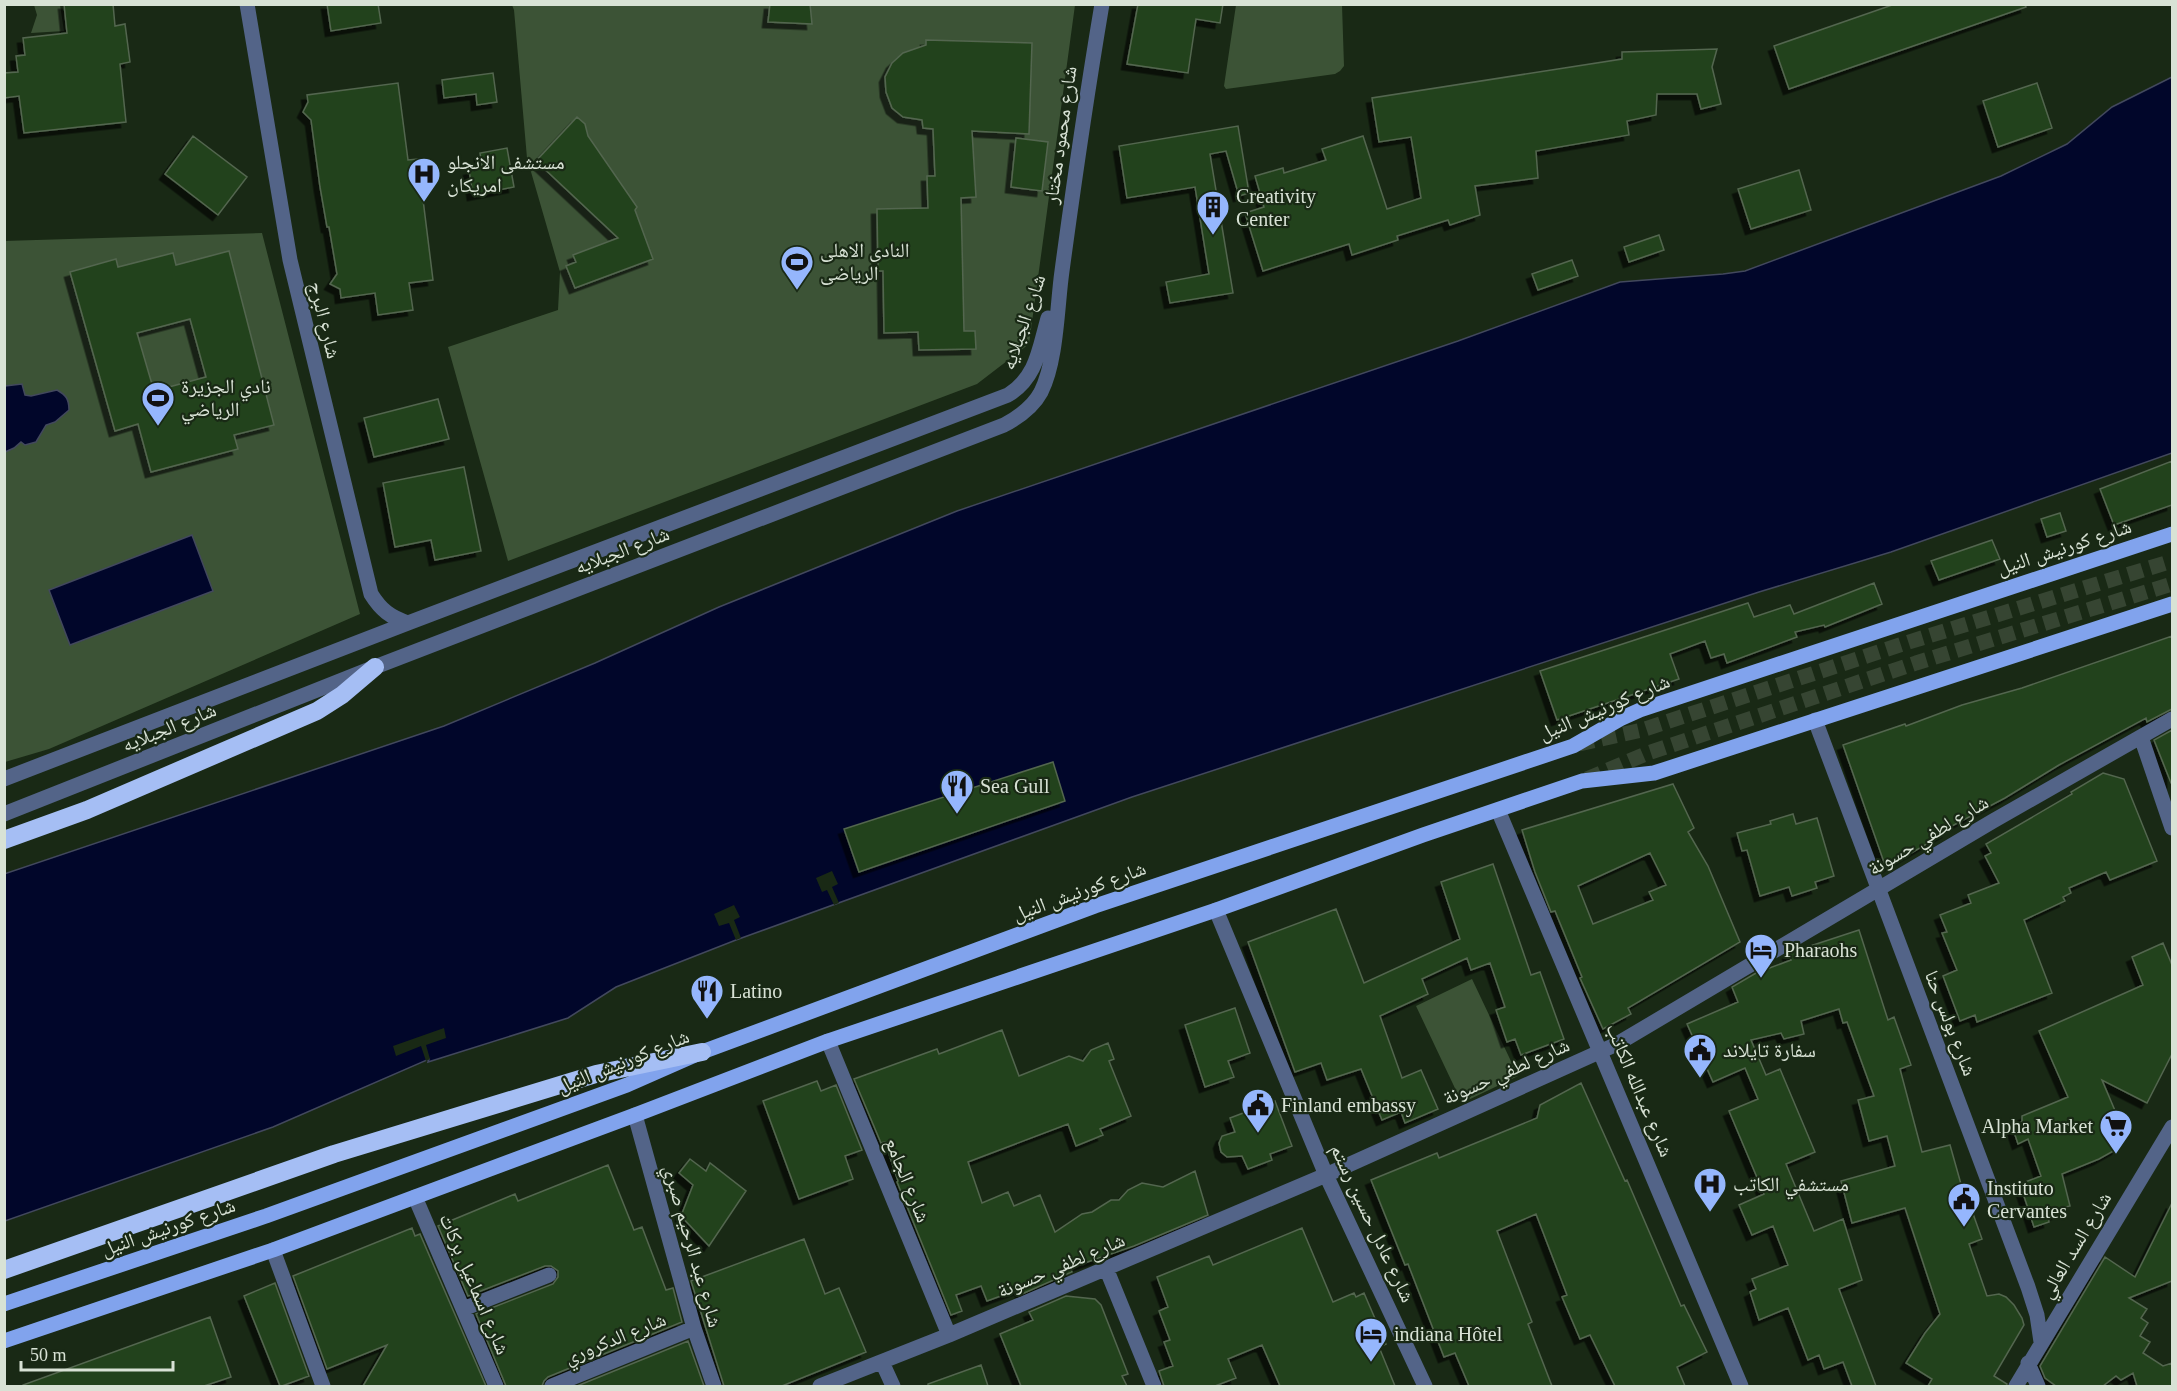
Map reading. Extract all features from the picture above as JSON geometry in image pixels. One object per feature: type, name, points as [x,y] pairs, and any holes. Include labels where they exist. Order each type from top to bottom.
[{"type":"highway","points":[[4,840],[87,810],[317,711],[342,695],[375,667]]},
{"type":"highway","points":[[4,1270],[334,1154],[596,1074],[702,1052]]},
{"type":"main road","name":"شارع كورنيش النيل","points":[[4,1304],[266,1216],[627,1085],[702,1052],[1095,906],[1574,746],[1640,710],[2172,534]]},
{"type":"main road","points":[[4,1341],[273,1250],[635,1116],[828,1041],[1216,910],[1363,856],[1582,781],[1654,773],[2172,604]]},
{"type":"street","name":"شارع البرج","points":[[247,4],[292,270],[371,594],[380,608],[393,618],[408,623]]},
{"type":"street","name":"شارع محمود مختار","points":[[1061,272],[1102,4]]},
{"type":"street","name":"شارع الجبلايه","points":[[4,779],[39,768],[408,623],[1008,395],[1030,376],[1061,272]]},
{"type":"street","name":"شارع الجبلايه","points":[[4,814],[1019,417],[1041,392],[1049,369],[1061,272]]},
{"type":"street","name":"شارع لطفي حسونة","points":[[820,1386],[949,1335],[1326,1175],[1601,1051],[1627,1038],[2172,719]]},
{"type":"street","name":"شارع بولس حنا","points":[[1815,720],[2028,1287],[2037,1315],[2041,1342]]},
{"type":"street","points":[[2141,737],[2172,828]]},
{"type":"street","name":"شارع عبدالله الكاتب","points":[[1498,810],[1740,1386]]},
{"type":"street","name":"شارع عادل حسين رستم","points":[[1216,910],[1326,1175],[1425,1386]]},
{"type":"street","name":"شارع الجامع","points":[[828,1041],[949,1335]]},
{"type":"street","name":"شارع عبد الرحيم صبري","points":[[635,1116],[694,1328],[714,1386]]},
{"type":"street","name":"شارع السد العالي","points":[[2016,1386],[2172,1127]]},
{"type":"street","name":"شارع اسماعيل بركات","points":[[415,1197],[496,1386]]},
{"type":"street","points":[[273,1250],[322,1386]]},
{"type":"street","points":[[1106,1268],[1154,1386]]},
{"type":"street","points":[[463,1310],[549,1275]]},
{"type":"street","name":"شارع الدكروري","points":[[552,1386],[694,1328]]},
{"type":"street","points":[[882,1362],[893,1386]]},
{"type":"street","points":[[2028,1364],[2038,1386]]},
{"type":"green space","points":[[34,5],[60,5],[64,31],[31,33],[37,15]]},
{"type":"green space","name":"النادى الاهلى الرياضى","points":[[512,5],[1075,5],[1029,344],[977,384],[508,561],[448,347],[558,310],[560,272],[527,158]]},
{"type":"green space","points":[[1236,5],[1342,5],[1344,66],[1335,74],[1226,89],[1224,86]]},
{"type":"green space","name":"نادي الجزيرة الرياضي","points":[[262,233],[360,614],[49,749],[5,762],[4,241]]},
{"type":"green space","points":[[1472,979],[1518,1076],[1462,1103],[1416,1006]]},
{"type":"water","points":[[2172,77],[2172,453],[1891,552],[1759,592],[1132,797],[736,940],[616,987],[568,1018],[428,1062],[429,1059],[273,1127],[5,1221],[4,874],[444,726],[595,663],[719,607],[957,511],[1458,341],[1620,282],[1745,271],[2001,176],[2067,144],[2112,107]]},
{"type":"water","points":[[22,384],[25,395],[31,396],[57,390],[66,398],[69,410],[55,422],[46,425],[36,442],[25,445],[21,442],[5,452],[5,386]]},
{"type":"water","points":[[192,535],[213,591],[70,645],[49,590]]},
{"type":"pier","points":[[832,871],[838,884],[832,887],[839,903],[834,905],[827,890],[822,892],[816,878]]},
{"type":"pier","points":[[734,905],[740,917],[734,920],[741,938],[736,940],[729,923],[719,926],[714,914]]},
{"type":"pier","points":[[444,1028],[446,1038],[426,1045],[430,1059],[426,1061],[421,1046],[396,1056],[393,1046]]},
{"type":"building","points":[[64,4],[113,4],[115,26],[125,24],[130,62],[120,64],[126,122],[24,133],[19,96],[4,98],[4,73],[18,72],[16,56],[25,55],[23,38],[67,33]]},
{"type":"building","points":[[327,4],[378,4],[381,23],[331,31]]},
{"type":"building","points":[[770,4],[810,4],[812,24],[768,22]]},
{"type":"building","points":[[1138,4],[1223,4],[1220,23],[1196,19],[1188,73],[1127,64]]},
{"type":"building","points":[[1895,4],[2025,4],[2026,7],[1789,89],[1774,46]]},
{"type":"building","points":[[926,40],[1032,43],[1029,134],[972,131],[976,197],[961,198],[964,331],[975,331],[976,349],[919,350],[918,332],[884,333],[883,271],[878,271],[877,209],[928,208],[927,176],[935,176],[933,129],[923,128],[922,120],[903,117],[892,108],[886,92],[885,77],[892,63],[903,53],[926,45]]},
{"type":"building","points":[[1717,49],[1712,67],[1721,104],[1701,109],[1697,94],[1657,94],[1656,115],[1627,121],[1629,135],[1536,151],[1538,178],[1475,186],[1480,215],[1450,225],[1448,220],[1397,236],[1398,240],[1352,255],[1349,244],[1263,271],[1245,213],[1264,207],[1255,176],[1283,168],[1284,173],[1326,160],[1322,149],[1363,136],[1387,209],[1421,198],[1411,137],[1379,142],[1372,98],[1622,59],[1622,52]]},
{"type":"building","points":[[493,73],[497,102],[477,105],[476,94],[444,98],[442,80]]},
{"type":"building","points":[[398,83],[408,160],[418,159],[433,280],[409,283],[413,310],[378,315],[375,293],[341,298],[340,289],[330,284],[337,274],[320,187],[311,120],[303,112],[308,102],[307,95]]},
{"type":"building","points":[[2037,83],[2052,128],[1998,147],[1983,101]]},
{"type":"building","points":[[577,117],[585,124],[588,136],[637,207],[635,210],[653,259],[575,288],[566,266],[576,262],[573,255],[618,238],[536,161]]},
{"type":"building","name":"Creativity Center","points":[[1238,126],[1249,193],[1239,196],[1226,151],[1210,154],[1233,293],[1170,303],[1166,282],[1209,274],[1195,187],[1127,198],[1119,146]]},
{"type":"building","points":[[193,136],[247,177],[218,215],[165,174]]},
{"type":"building","points":[[1016,138],[1048,142],[1042,191],[1011,187]]},
{"type":"building","points":[[507,148],[514,187],[473,195],[469,170],[482,167],[480,153]]},
{"type":"building","points":[[1799,170],[1811,210],[1751,229],[1738,189]]},
{"type":"building","points":[[1659,235],[1664,250],[1629,262],[1624,247]]},
{"type":"building","points":[[229,251],[274,425],[234,435],[238,449],[151,472],[138,424],[115,431],[70,272],[116,259],[118,267],[173,253],[176,265]],"holes":[[[190,319],[206,377],[154,391],[137,333]]]},
{"type":"building","points":[[1572,260],[1578,276],[1538,290],[1532,274]]},
{"type":"building","points":[[438,399],[449,439],[374,457],[364,418]]},
{"type":"building","points":[[2172,461],[2172,505],[2114,525],[2100,489]]},
{"type":"building","points":[[464,467],[481,551],[435,560],[431,540],[395,547],[383,483]]},
{"type":"building","points":[[2060,513],[2066,531],[2047,537],[2041,519]]},
{"type":"building","points":[[1992,540],[2000,559],[1939,580],[1931,561]]},
{"type":"building","points":[[1874,583],[1882,604],[1825,627],[1824,625],[1795,632],[1797,637],[1727,663],[1724,654],[1711,658],[1705,641],[1670,654],[1679,679],[1557,720],[1540,671],[1748,603],[1754,617],[1790,605],[1794,614]]},
{"type":"building","points":[[2172,636],[2172,709],[2147,722],[2146,718],[2059,765],[2005,798],[1946,829],[1947,832],[1886,868],[1843,745],[1905,724],[1906,726],[1962,705],[2022,688]]},
{"type":"building","points":[[2172,730],[2172,783],[2171,783],[2154,740]]},
{"type":"building","name":"Sea Gull","points":[[1053,762],[1065,801],[859,872],[844,829]]},
{"type":"building","points":[[2103,773],[2124,779],[2157,861],[2110,880],[2106,872],[2069,888],[2071,893],[2063,897],[2065,901],[2024,920],[2052,993],[1977,1022],[1975,1015],[1960,1021],[1943,976],[1957,970],[1942,933],[1947,932],[1940,915],[1971,903],[1968,895],[1999,883],[1985,856],[1991,853],[1986,844],[2072,794],[2071,792]]},
{"type":"building","points":[[1673,784],[1694,828],[1688,832],[1708,866],[1740,942],[1628,1008],[1631,1014],[1603,1029],[1580,978],[1582,977],[1555,911],[1551,912],[1522,830]],"holes":[[[1650,853],[1666,885],[1649,892],[1653,900],[1593,924],[1578,886]]]},
{"type":"building","points":[[1793,814],[1796,824],[1817,818],[1834,876],[1815,882],[1817,888],[1792,896],[1789,887],[1760,896],[1747,850],[1742,851],[1737,833],[1771,824],[1770,821]]},
{"type":"building","points":[[1493,864],[1531,975],[1540,972],[1564,1039],[1521,1055],[1515,1039],[1507,1042],[1496,1010],[1505,1007],[1490,963],[1471,970],[1467,958],[1422,979],[1428,994],[1380,1016],[1402,1078],[1421,1070],[1438,1109],[1405,1123],[1401,1112],[1382,1120],[1361,1069],[1327,1080],[1321,1063],[1295,1072],[1248,942],[1336,909],[1364,983],[1460,939],[1441,882]]},
{"type":"building","points":[[1859,930],[1888,1020],[1894,1017],[1911,1065],[1900,1069],[1922,1152],[1950,1145],[1968,1209],[1971,1208],[1982,1239],[1969,1244],[1987,1296],[1999,1294],[2006,1297],[2022,1318],[2024,1325],[1994,1376],[2007,1384],[2006,1386],[1928,1386],[1932,1379],[1906,1363],[1940,1314],[1905,1208],[1852,1223],[1841,1181],[1895,1166],[1887,1136],[1869,1141],[1858,1100],[1874,1096],[1847,1022],[1843,1023],[1839,1009],[1801,1021],[1804,1034],[1784,1039],[1781,1033],[1751,1040],[1766,1075],[1780,1069],[1815,1152],[1786,1164],[1814,1231],[1843,1219],[1862,1280],[1839,1289],[1876,1386],[1852,1386],[1843,1362],[1824,1369],[1819,1355],[1808,1360],[1788,1308],[1759,1320],[1750,1292],[1756,1289],[1752,1279],[1788,1265],[1773,1226],[1752,1235],[1739,1205],[1764,1194],[1729,1111],[1758,1099],[1745,1068],[1713,1082],[1687,1024],[1738,1002],[1732,987],[1756,973],[1791,960],[1788,954]]},
{"type":"building","points":[[2163,943],[2172,965],[2172,1054],[2147,1103],[2102,1080],[2125,1134],[2117,1149],[2062,1174],[2070,1206],[2057,1209],[2059,1213],[2048,1217],[2049,1222],[2034,1227],[2020,1184],[2041,1176],[2028,1139],[2018,1144],[2012,1126],[2022,1122],[2022,1116],[2068,1097],[2039,1031],[2143,985],[2132,957]]},
{"type":"building","points":[[1235,1008],[1250,1053],[1228,1061],[1234,1077],[1205,1087],[1185,1025]]},
{"type":"building","points":[[1002,1030],[1019,1076],[1069,1056],[1083,1061],[1091,1050],[1108,1043],[1114,1059],[1109,1061],[1131,1116],[1100,1129],[1103,1135],[1076,1146],[1068,1124],[968,1162],[982,1203],[1008,1192],[1014,1206],[1040,1195],[1055,1232],[1082,1214],[1092,1212],[1111,1200],[1119,1200],[1128,1190],[1142,1183],[1163,1187],[1195,1171],[1208,1215],[1134,1246],[1070,1268],[1072,1272],[1022,1294],[1020,1289],[987,1301],[981,1286],[956,1295],[962,1311],[951,1315],[897,1182],[885,1142],[881,1143],[854,1079],[937,1049],[939,1054]]},
{"type":"building","points":[[817,1081],[821,1091],[836,1085],[862,1150],[845,1156],[853,1179],[799,1199],[763,1101]]},
{"type":"building","points":[[1581,1083],[1625,1181],[1627,1180],[1681,1306],[1684,1305],[1707,1352],[1677,1367],[1685,1386],[1615,1386],[1590,1335],[1580,1339],[1562,1297],[1567,1295],[1536,1214],[1497,1231],[1532,1322],[1528,1324],[1552,1386],[1469,1386],[1455,1353],[1444,1357],[1408,1264],[1405,1265],[1371,1180],[1437,1153],[1439,1158],[1537,1118],[1540,1105]]},
{"type":"building","name":"Finland embassy","points":[[1275,1101],[1292,1146],[1270,1154],[1272,1160],[1248,1169],[1242,1156],[1227,1157],[1221,1152],[1219,1143],[1222,1136],[1235,1132],[1230,1118]]},
{"type":"building","points":[[690,1159],[706,1171],[710,1163],[746,1191],[709,1246],[681,1216],[693,1185],[679,1173]]},
{"type":"building","points":[[608,1165],[634,1230],[642,1227],[666,1290],[673,1288],[682,1322],[548,1377],[542,1386],[506,1386],[476,1314],[553,1284],[558,1277],[558,1271],[551,1266],[545,1266],[468,1296],[438,1226],[515,1194],[518,1201]]},
{"type":"building","points":[[2172,1203],[2172,1281],[2129,1298],[2147,1309],[2141,1318],[2148,1323],[2140,1336],[2150,1342],[2143,1353],[2163,1366],[2172,1363],[2172,1386],[2137,1386],[2133,1373],[2121,1380],[2116,1376],[2103,1386],[2056,1386],[2045,1378],[2040,1366],[2105,1257],[2135,1277]]},
{"type":"building","points":[[412,1228],[415,1236],[420,1234],[486,1386],[363,1386],[387,1345],[327,1369],[293,1276]]},
{"type":"building","points":[[1302,1228],[1333,1302],[1354,1293],[1356,1297],[1364,1293],[1386,1344],[1379,1347],[1395,1386],[1280,1386],[1262,1345],[1228,1359],[1236,1378],[1215,1386],[1164,1386],[1159,1371],[1173,1366],[1164,1342],[1170,1340],[1159,1311],[1168,1307],[1157,1277],[1209,1256],[1213,1265]]},
{"type":"building","points":[[804,1239],[825,1294],[839,1288],[866,1352],[782,1386],[724,1386],[691,1281]]},
{"type":"building","points":[[275,1283],[309,1376],[282,1386],[280,1386],[244,1296]]},
{"type":"building","points":[[1066,1296],[1095,1299],[1101,1305],[1128,1374],[1122,1376],[1127,1386],[1021,1386],[1000,1334],[1033,1320],[1029,1312]]},
{"type":"building","points":[[210,1317],[231,1377],[204,1386],[23,1386],[23,1385]]},
{"type":"building","points":[[688,1341],[704,1386],[577,1386]]},
{"type":"building","points":[[981,1365],[988,1386],[928,1386],[928,1384]]},
{"type":"tunnel","points":[[1579,744],[1642,730],[1909,642],[2172,561]]},
{"type":"tunnel","points":[[1587,779],[1648,753],[1916,663],[2172,584]]},
{"type":"place","name":"مستشفى الانجلو امريكان","points":[[424,203]]},
{"type":"place","name":"Creativity Center","points":[[1213,236]]},
{"type":"place","name":"النادى الاهلى الرياضى","points":[[797,291]]},
{"type":"place","name":"نادي الجزيرة الرياضي","points":[[158,427]]},
{"type":"place","name":"Sea Gull","points":[[957,815]]},
{"type":"place","name":"Pharaohs","points":[[1761,979]]},
{"type":"place","name":"Latino","points":[[707,1020]]},
{"type":"place","name":"سفارة تايلاند","points":[[1700,1079]]},
{"type":"place","name":"Finland embassy","points":[[1258,1134]]},
{"type":"place","name":"Alpha Market","points":[[2116,1155]]},
{"type":"place","name":"مستشفي الكاتب","points":[[1710,1213]]},
{"type":"place","name":"Instituto Cervantes","points":[[1964,1228]]},
{"type":"place","name":"indiana Hôtel","points":[[1371,1363]]}]
